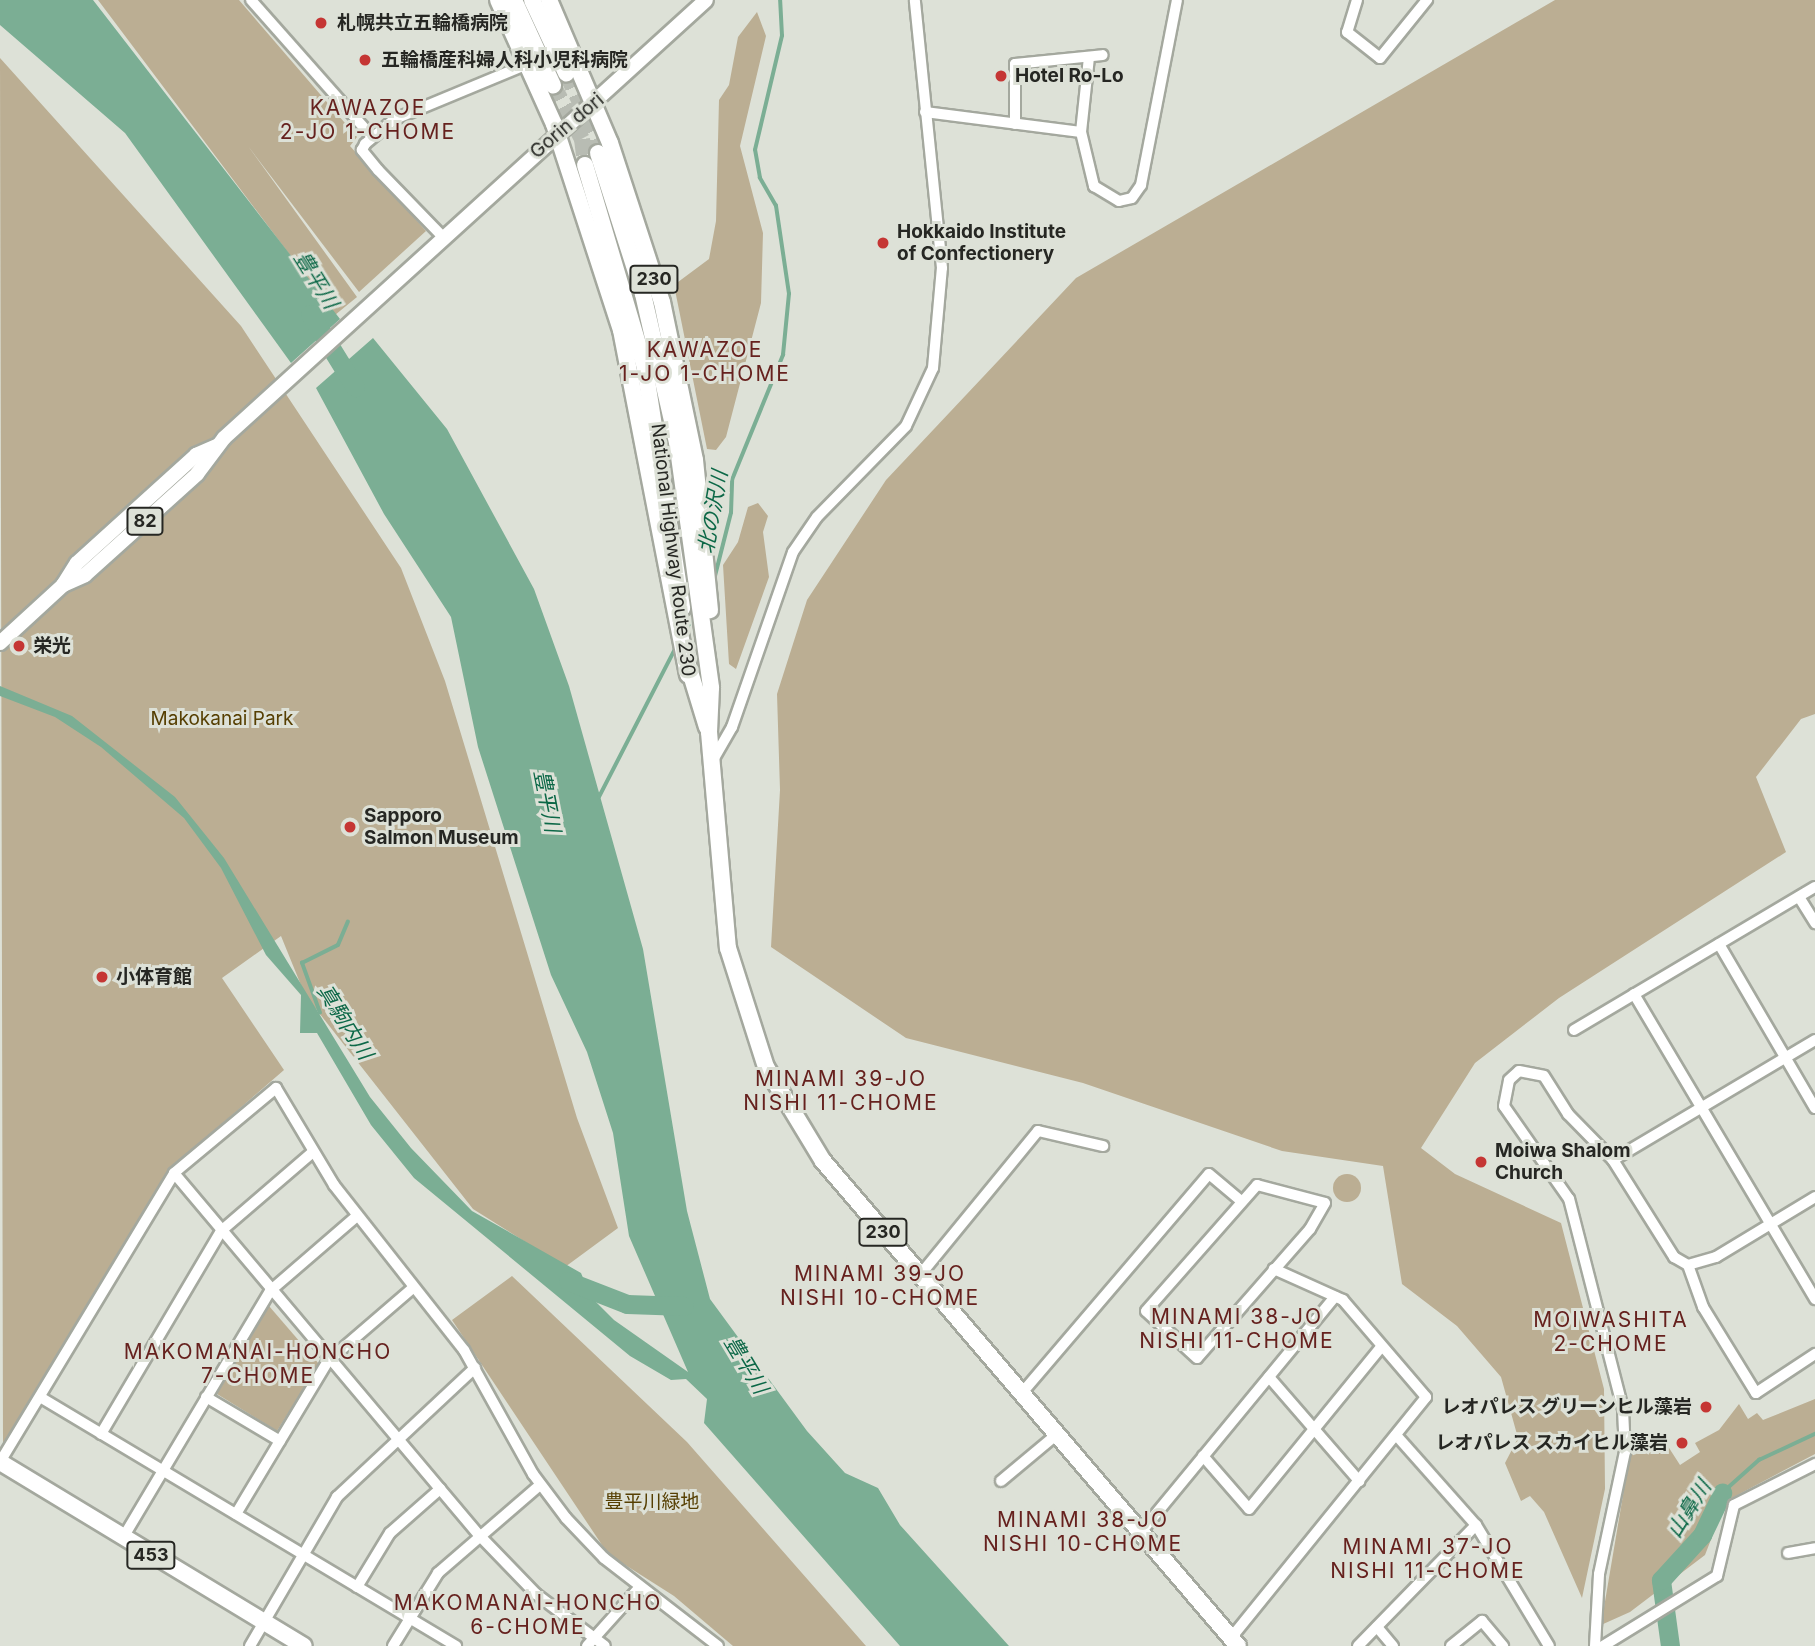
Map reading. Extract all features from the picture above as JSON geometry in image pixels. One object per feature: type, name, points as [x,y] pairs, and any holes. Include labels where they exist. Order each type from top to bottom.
[{"type":"highway","points":[[498,0],[557,135],[621,330],[687,666]]},
{"type":"highway","points":[[514,0],[553,85]]},
{"type":"highway","points":[[532,0],[566,74]]},
{"type":"highway","points":[[549,0],[593,103]]},
{"type":"highway","name":"230","points":[[593,103],[662,302],[695,460],[706,627]]},
{"type":"highway","name":"National Highway Route 230","points":[[598,153],[653,333],[684,484],[706,627],[710,672],[711,762],[728,948],[753,1035],[799,1128],[920,1275],[1234,1642]]},
{"type":"highway","name":"National Highway Route 230","points":[[585,165],[635,326],[671,510],[687,666],[709,732]]},
{"type":"highway","name":"453","points":[[0,1462],[304,1646]]},
{"type":"main road","name":"Gorin dori","points":[[1,641],[63,584],[77,563],[186,464],[217,446],[443,237],[706,0]]},
{"type":"street","points":[[251,0],[372,137]]},
{"type":"street","points":[[711,762],[732,727],[793,552],[817,517],[906,426],[929,384],[942,268],[915,0]]},
{"type":"street","points":[[1089,57],[1081,132],[1094,186],[1119,201],[1132,198],[1141,185],[1177,0]]},
{"type":"street","points":[[1357,0],[1347,32],[1381,58],[1427,0]]},
{"type":"street","points":[[1015,124],[1015,64],[1103,55]]},
{"type":"street","points":[[443,237],[362,150],[372,137],[395,119],[528,64]]},
{"type":"street","points":[[925,112],[1081,132]]},
{"type":"street","points":[[1574,1030],[1815,887]]},
{"type":"street","points":[[1799,897],[1815,923]]},
{"type":"street","points":[[1719,944],[1815,1108]]},
{"type":"street","points":[[1634,994],[1815,1299]]},
{"type":"street","points":[[1613,1160],[1815,1040]]},
{"type":"street","points":[[1595,1646],[1599,1574],[1625,1452],[1623,1409],[1569,1199],[1504,1106],[1509,1080],[1519,1071],[1544,1076],[1569,1114],[1613,1160],[1674,1257],[1688,1265],[1703,1307],[1756,1393],[1815,1354]]},
{"type":"street","points":[[0,1462],[174,1173],[276,1088],[313,1152],[357,1216],[475,1368],[540,1485],[640,1587],[718,1646]]},
{"type":"street","points":[[920,1275],[1038,1131],[1103,1146]]},
{"type":"street","points":[[101,1434],[221,1231],[313,1152]]},
{"type":"street","points":[[174,1173],[328,1361],[480,1536],[536,1594],[591,1642],[605,1646]]},
{"type":"street","points":[[1021,1394],[1209,1174],[1240,1200]]},
{"type":"street","points":[[1257,1185],[1325,1203],[1274,1269],[1197,1358],[1146,1311],[1240,1200],[1257,1185]]},
{"type":"street","points":[[1688,1265],[1716,1257],[1815,1197]]},
{"type":"street","points":[[124,1536],[270,1291],[357,1216]]},
{"type":"street","points":[[1234,1642],[1426,1397],[1335,1297],[1274,1269]]},
{"type":"street","points":[[236,1514],[328,1361],[414,1287]]},
{"type":"street","points":[[1141,1532],[1335,1297]]},
{"type":"street","points":[[1203,1456],[1249,1509],[1382,1346]]},
{"type":"street","points":[[250,1646],[337,1497],[475,1368]]},
{"type":"street","points":[[1269,1377],[1359,1481]]},
{"type":"street","points":[[206,1396],[280,1441]]},
{"type":"street","points":[[40,1397],[456,1646]]},
{"type":"street","points":[[1001,1481],[1056,1435]]},
{"type":"street","points":[[1396,1435],[1476,1525],[1549,1646]]},
{"type":"street","points":[[1603,1646],[1717,1576],[1734,1505],[1815,1464]]},
{"type":"street","points":[[393,1646],[433,1579],[540,1485]]},
{"type":"street","points":[[357,1587],[390,1533],[440,1489]]},
{"type":"street","points":[[1358,1646],[1476,1525]]},
{"type":"street","points":[[1788,1553],[1815,1548]]},
{"type":"street","points":[[591,1642],[640,1587]]},
{"type":"street","points":[[1451,1646],[1482,1621],[1503,1646]]},
{"type":"street","points":[[1377,1627],[1393,1646]]},
{"type":"green space","points":[[98,0],[239,0],[357,137],[350,146],[426,231],[359,292],[248,146],[357,297],[335,315]]},
{"type":"green space","points":[[1555,0],[1815,0],[1815,714],[1801,719],[1756,777],[1786,852],[1559,998],[1475,1063],[1421,1148],[1455,1174],[1561,1223],[1604,1389],[1605,1489],[1582,1598],[1544,1512],[1530,1496],[1521,1501],[1505,1463],[1518,1438],[1501,1377],[1457,1326],[1402,1284],[1383,1166],[1282,1151],[1083,1083],[906,1038],[771,947],[780,790],[777,694],[807,600],[886,480],[1076,278]]},
{"type":"green space","points":[[757,12],[766,36],[740,146],[763,233],[761,303],[726,437],[716,450],[707,449],[674,285],[709,259],[716,221],[719,100],[729,85],[738,37]]},
{"type":"green space","name":"Makokanai Park","points":[[0,58],[241,326],[401,568],[445,681],[577,1118],[618,1228],[565,1267],[473,1209],[305,995],[281,936],[222,978],[284,1070],[169,1170],[3,1446]]},
{"type":"green space","points":[[758,503],[768,516],[763,532],[769,577],[736,669],[729,664],[723,565],[738,542],[748,507]]},
{"type":"green space","points":[[1347,1174],[1357,1178],[1361,1188],[1357,1198],[1347,1202],[1337,1198],[1333,1188],[1337,1178]]},
{"type":"green space","name":"豊平川緑地","points":[[512,1276],[687,1442],[866,1646],[733,1646],[674,1596],[608,1554],[452,1320]]},
{"type":"green space","points":[[269,1306],[319,1364],[277,1431],[217,1394]]},
{"type":"green space","points":[[1815,1399],[1815,1454],[1726,1501],[1705,1555],[1630,1612],[1601,1625],[1630,1454],[1662,1437],[1680,1465],[1700,1452],[1695,1443],[1719,1430],[1739,1404],[1748,1419],[1757,1413],[1763,1420]]},
{"type":"water","points":[[0,0],[93,0],[340,319],[291,363],[125,133],[0,25]]},
{"type":"water","points":[[373,338],[447,429],[534,589],[569,686],[643,949],[687,1211],[710,1299],[807,1431],[845,1473],[878,1488],[900,1525],[1009,1646],[900,1646],[704,1423],[707,1399],[686,1379],[671,1380],[630,1356],[414,1178],[371,1125],[317,1033],[300,1033],[301,995],[266,955],[221,868],[184,818],[101,747],[55,717],[0,696],[0,686],[72,716],[175,797],[224,858],[370,1097],[411,1148],[472,1211],[581,1273],[591,1297],[614,1320],[688,1372],[629,1236],[613,1133],[587,1052],[551,975],[478,747],[451,617],[384,514],[316,388]]},
{"type":"waterway","name":"北の沢川","points":[[713,584],[731,513],[732,480],[783,355],[789,294],[776,206],[760,178],[755,150],[782,36],[780,0]]},
{"type":"waterway","name":"豊平川","points":[[310,314],[355,387]]},
{"type":"waterway","name":"北の沢川","points":[[686,629],[695,615]]},
{"type":"waterway","name":"北の沢川","points":[[599,797],[677,645]]},
{"type":"waterway","points":[[320,1013],[302,963],[338,945],[348,922]]},
{"type":"waterway","name":"真駒内川","points":[[568,1281],[627,1304],[684,1306]]},
{"type":"waterway","name":"山鼻川","points":[[1722,1493],[1759,1460],[1815,1434]]},
{"type":"waterway","name":"山鼻川","points":[[1670,1646],[1661,1580],[1702,1535],[1722,1493]]},
{"type":"tunnel","points":[[566,73],[598,140],[598,153]]},
{"type":"tunnel","points":[[553,85],[582,139],[585,165]]},
{"type":"place","name":"札幌共立五輪橋病院","points":[[321,23]]},
{"type":"place","name":"五輪橋産科婦人科小児科病院","points":[[365,60]]},
{"type":"place","name":"Hotel Ro-Lo","points":[[1001,76]]},
{"type":"place","name":"Hokkaido Institute of Confectionery","points":[[883,243]]},
{"type":"place","name":"栄光","points":[[19,646]]},
{"type":"place","name":"Sapporo Salmon Museum","points":[[350,827]]},
{"type":"place","name":"小体育館","points":[[102,977]]},
{"type":"place","name":"Moiwa Shalom Church","points":[[1481,1162]]},
{"type":"place","name":"レオパレス グリーンヒル藻岩","points":[[1706,1407]]},
{"type":"place","name":"レオパレス スカイヒル藻岩","points":[[1682,1443]]},
{"type":"district","name":"KAWAZOE 2-JO 1-CHOME","points":[[368,120]]},
{"type":"district","name":"KAWAZOE 1-JO 1-CHOME","points":[[705,362]]},
{"type":"district","name":"MINAMI 39-JO NISHI 11-CHOME","points":[[841,1091]]},
{"type":"district","name":"MINAMI 39-JO NISHI 10-CHOME","points":[[880,1286]]},
{"type":"district","name":"MINAMI 38-JO NISHI 11-CHOME","points":[[1237,1329]]},
{"type":"district","name":"MOIWASHITA 2-CHOME","points":[[1611,1332]]},
{"type":"district","name":"MAKOMANAI-HONCHO 7-CHOME","points":[[258,1364]]},
{"type":"district","name":"MINAMI 38-JO NISHI 10-CHOME","points":[[1083,1532]]},
{"type":"district","name":"MINAMI 37-JO NISHI 11-CHOME","points":[[1428,1559]]},
{"type":"district","name":"MAKOMANAI-HONCHO 6-CHOME","points":[[528,1615]]}]
